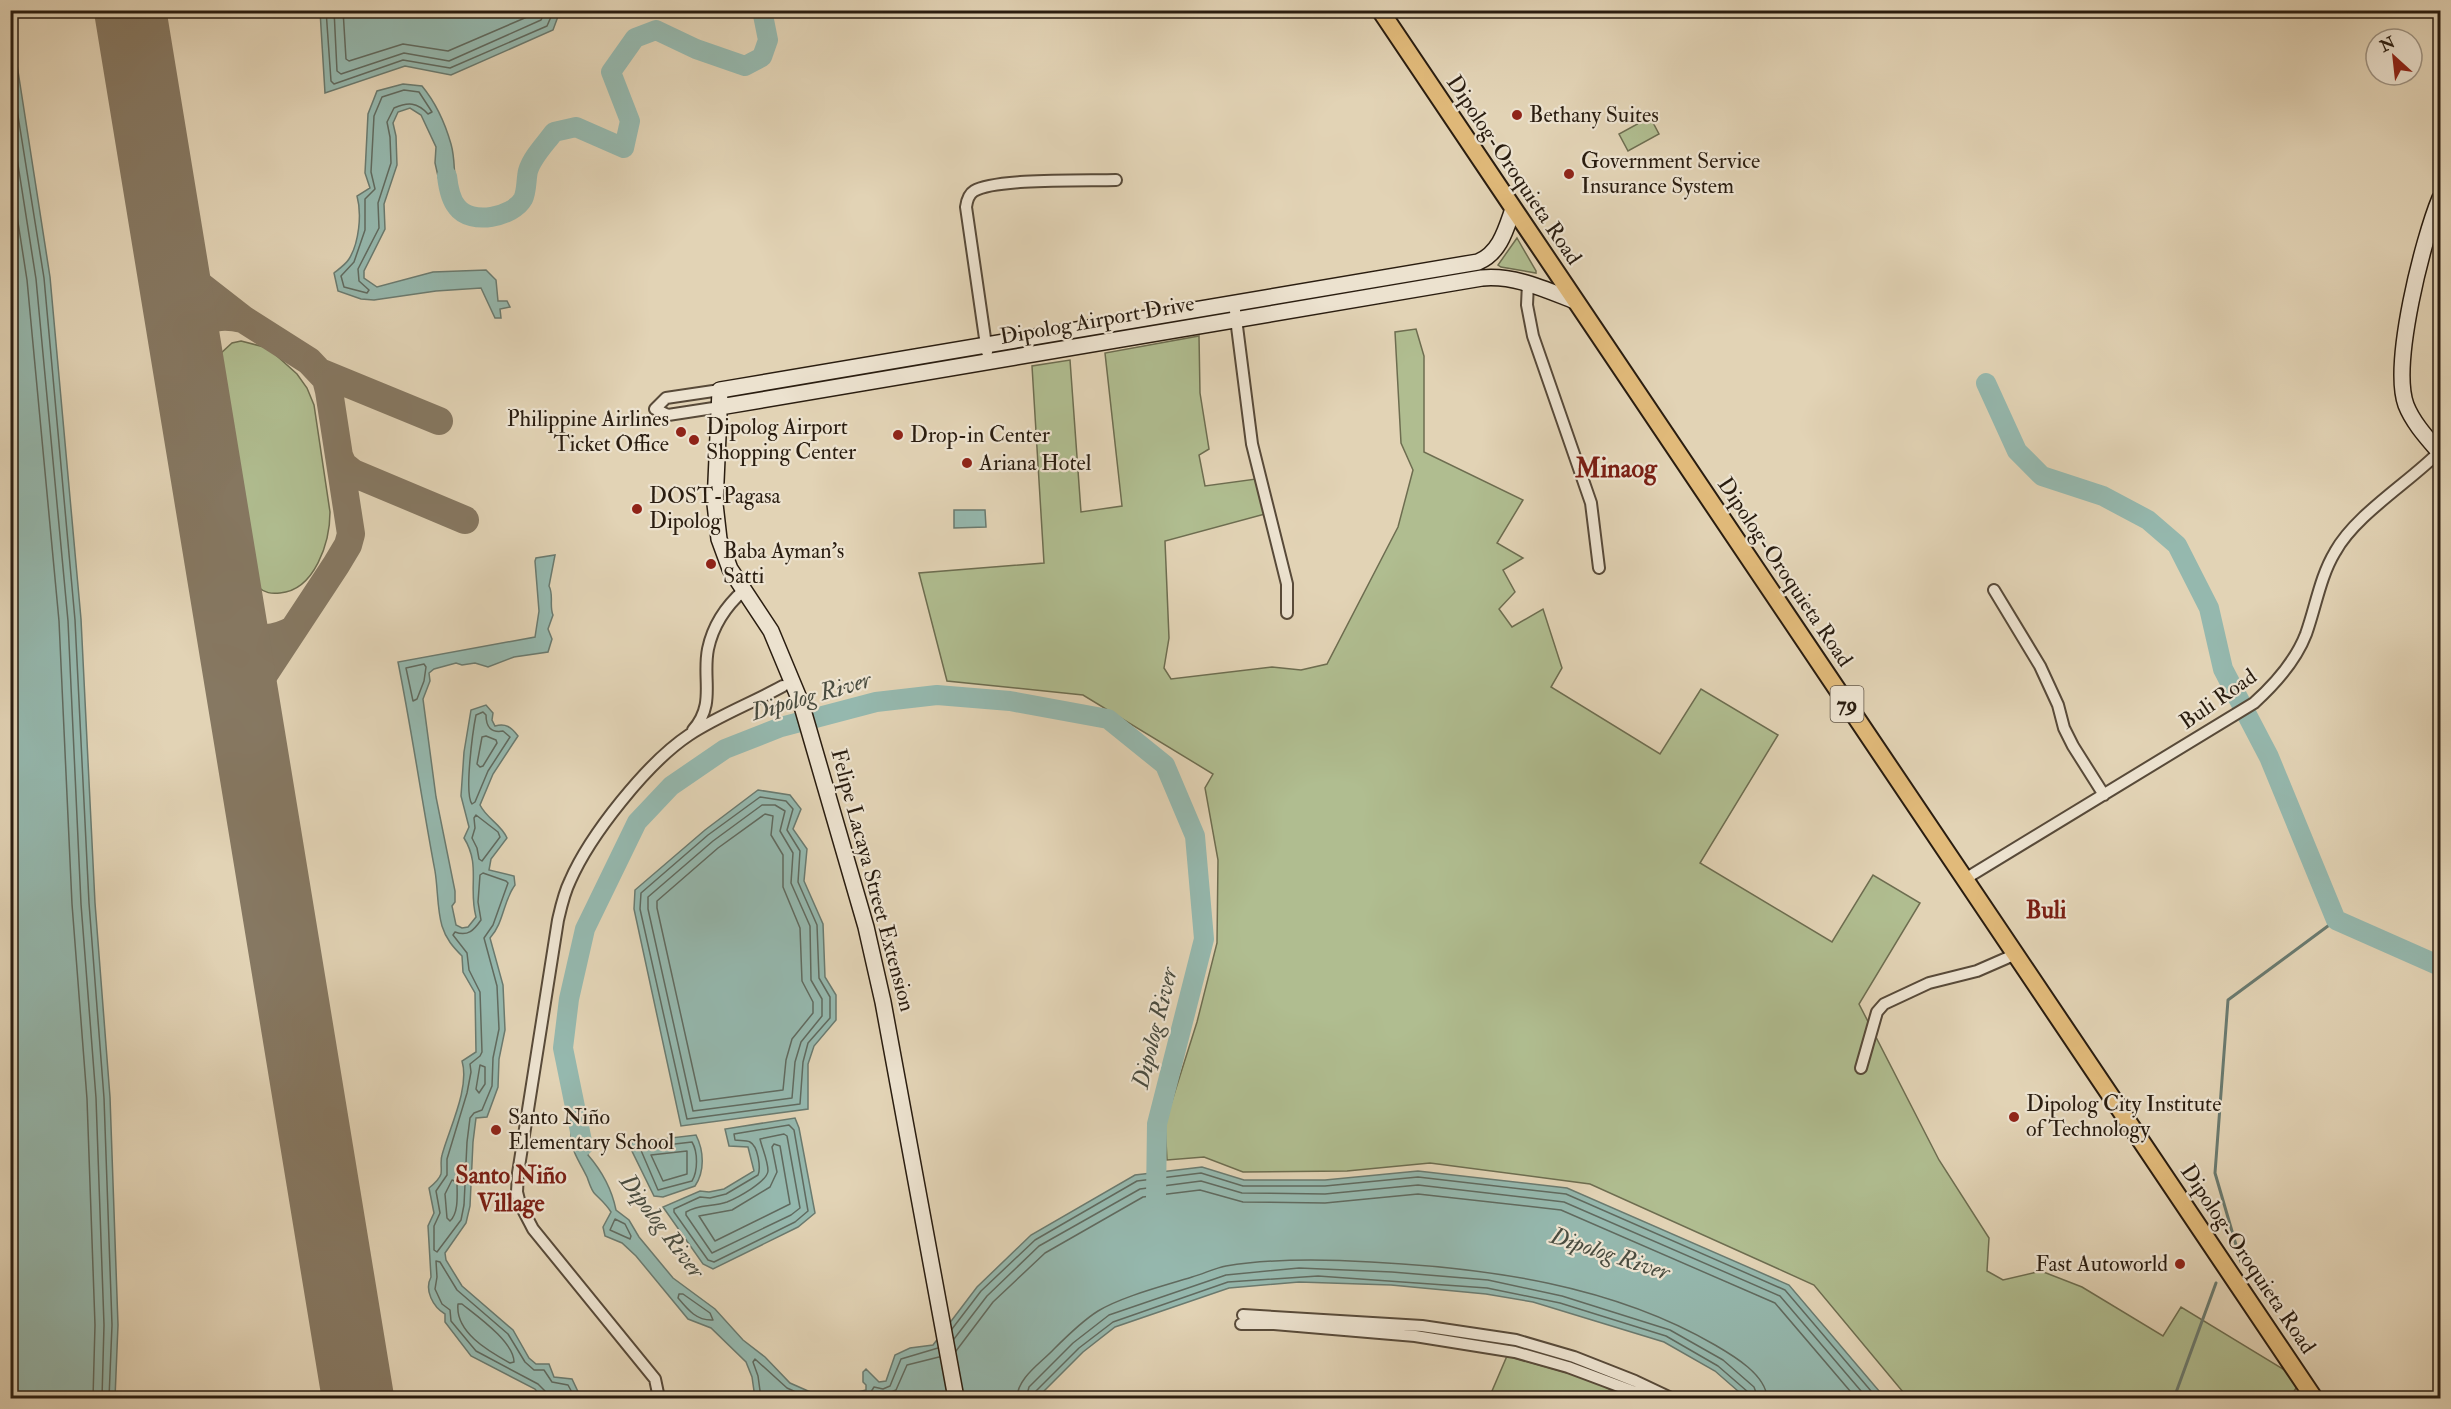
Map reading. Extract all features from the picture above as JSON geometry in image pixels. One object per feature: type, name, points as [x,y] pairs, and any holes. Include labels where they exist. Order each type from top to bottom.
[{"type":"highway","name":"Dipolog-Oroquieta Road","points":[[1380,10],[2314,1398]]},
{"type":"main road","points":[[2440,198],[2424,242],[2401,374],[2406,404],[2413,418],[2440,452]]},
{"type":"main road","points":[[1482,278],[1478,262],[1492,254],[1498,246],[1513,209]]},
{"type":"main road","name":"Dipolog Airport Drive","points":[[720,390],[1478,262]]},
{"type":"main road","name":"Dipolog Airport Drive","points":[[720,406],[1482,278],[1504,277],[1528,283],[1575,301]]},
{"type":"main road","name":"Felipe Lacaya Street Extension","points":[[720,390],[716,522],[724,554],[771,631],[801,703],[866,927],[881,992],[956,1398]]},
{"type":"street","points":[[988,361],[966,207],[969,196],[974,191],[986,187],[1020,183],[1116,180]]},
{"type":"street","points":[[1528,283],[1527,305],[1533,336],[1591,503],[1599,568]]},
{"type":"street","points":[[1234,303],[1254,452],[1287,584],[1287,613]]},
{"type":"street","points":[[720,390],[666,398],[655,409],[668,415],[720,406]]},
{"type":"street","name":"Buli Road","points":[[1965,879],[2254,703],[2271,687],[2298,649],[2327,568],[2344,538],[2440,452]]},
{"type":"street","points":[[659,1398],[655,1379],[533,1229],[520,1204],[517,1192],[521,1148],[564,896],[579,862],[624,800],[654,765],[688,736],[703,719],[708,690],[708,651],[714,627],[731,602],[744,590]]},
{"type":"street","points":[[1994,590],[2040,666],[2054,696],[2064,728],[2104,795]]},
{"type":"street","points":[[688,736],[783,686]]},
{"type":"street","points":[[1861,1068],[1880,1007],[1929,983],[1977,971],[2016,954]]},
{"type":"street","points":[[1651,1398],[1569,1367],[1515,1352],[1415,1336],[1242,1320],[1272,1315],[1422,1326],[1516,1341],[1574,1357],[1671,1398]]},
{"type":"green space","points":[[1650,117],[1659,134],[1628,151],[1619,134]]},
{"type":"green space","points":[[1517,238],[1536,271],[1536,273],[1498,265]]},
{"type":"green space","points":[[1416,329],[1424,356],[1424,452],[1523,500],[1497,543],[1523,558],[1503,570],[1515,592],[1499,609],[1512,627],[1543,609],[1562,668],[1551,687],[1660,754],[1701,689],[1778,735],[1700,863],[1832,942],[1873,875],[1920,903],[1859,1004],[1939,1160],[1989,1238],[1987,1271],[2003,1280],[2041,1271],[2082,1287],[2163,1336],[2181,1307],[2301,1380],[2290,1398],[1908,1398],[1814,1285],[1590,1184],[1430,1163],[1347,1171],[1243,1172],[1204,1157],[1167,1160],[1165,1123],[1197,1022],[1217,943],[1218,860],[1205,788],[1213,774],[1083,695],[947,681],[919,573],[1044,563],[1032,366],[1070,360],[1081,512],[1122,506],[1105,353],[1199,336],[1200,393],[1209,449],[1199,455],[1205,486],[1256,479],[1265,514],[1165,541],[1169,638],[1164,668],[1171,679],[1272,667],[1301,670],[1327,664],[1398,527],[1413,470],[1401,443],[1395,332]]},
{"type":"green space","points":[[241,341],[268,348],[297,374],[307,388],[314,405],[330,512],[327,537],[318,563],[311,574],[292,590],[280,593],[268,593],[258,587],[220,354],[232,343]]},
{"type":"green space","points":[[1507,1356],[1589,1379],[1627,1398],[1489,1398]]},
{"type":"water","points":[[320,10],[560,11],[553,30],[451,75],[405,66],[325,93]]},
{"type":"water","points":[[11,26],[50,277],[81,619],[95,903],[110,1097],[118,1325],[115,1398],[11,1398]]},
{"type":"water","points":[[403,84],[422,86],[440,113],[451,144],[456,187],[462,203],[447,201],[440,185],[435,163],[436,147],[421,115],[410,108],[398,112],[393,123],[397,165],[384,204],[385,229],[364,271],[364,278],[377,287],[433,272],[486,270],[496,280],[498,301],[507,301],[510,307],[500,309],[501,318],[495,318],[481,288],[436,291],[374,300],[361,299],[338,291],[334,273],[349,259],[359,228],[357,196],[370,188],[365,173],[368,114],[377,91]]},
{"type":"water","points":[[954,510],[985,510],[986,527],[954,528]]},
{"type":"water","points":[[555,555],[549,586],[553,615],[548,629],[552,639],[548,652],[514,657],[488,667],[475,663],[462,665],[456,663],[434,669],[429,673],[430,681],[423,699],[436,797],[455,891],[455,902],[452,906],[456,925],[462,928],[468,927],[476,917],[472,858],[464,838],[469,827],[461,796],[464,752],[471,710],[486,705],[493,713],[492,720],[495,726],[508,726],[518,736],[493,774],[480,805],[507,838],[491,859],[489,870],[514,876],[515,885],[498,926],[490,938],[503,985],[505,1030],[499,1059],[498,1087],[487,1117],[476,1118],[470,1206],[466,1223],[445,1253],[446,1260],[462,1286],[513,1330],[529,1358],[536,1364],[549,1364],[554,1377],[572,1379],[581,1398],[542,1398],[535,1389],[471,1356],[445,1322],[445,1314],[433,1303],[429,1293],[431,1277],[428,1226],[434,1213],[429,1188],[441,1174],[442,1155],[461,1096],[464,1072],[462,1061],[476,1052],[475,993],[463,972],[462,956],[448,939],[440,919],[435,871],[398,662],[535,637],[539,611],[535,561],[536,558]]},
{"type":"water","points":[[758,790],[790,795],[801,809],[793,829],[807,849],[804,881],[823,924],[825,977],[836,995],[836,1020],[814,1046],[808,1064],[808,1109],[681,1126],[634,909],[635,890],[705,830]]},
{"type":"water","points":[[795,1118],[799,1128],[815,1213],[798,1227],[713,1269],[703,1264],[663,1207],[700,1191],[724,1189],[754,1171],[748,1147],[729,1146],[725,1129]]},
{"type":"water","points":[[581,1119],[589,1142],[588,1155],[605,1181],[616,1210],[629,1220],[639,1237],[673,1278],[715,1309],[743,1340],[765,1357],[790,1383],[824,1398],[755,1398],[752,1377],[746,1362],[711,1328],[688,1319],[636,1256],[622,1243],[605,1236],[603,1227],[611,1212],[592,1190],[572,1146],[572,1124]]},
{"type":"water","points":[[696,1135],[701,1148],[702,1167],[695,1186],[663,1197],[654,1196],[628,1143]]},
{"type":"water","points":[[1202,1167],[1244,1180],[1325,1180],[1418,1171],[1567,1188],[1789,1285],[1885,1398],[1746,1398],[1715,1371],[1664,1342],[1533,1302],[1486,1294],[1391,1285],[1299,1282],[1229,1288],[1115,1327],[1083,1352],[1037,1398],[835,1398],[866,1390],[863,1372],[866,1369],[879,1382],[886,1381],[895,1355],[910,1348],[933,1345],[977,1287],[1031,1235],[1135,1175]]},
{"type":"waterway","points":[[447,176],[453,200],[463,213],[481,218],[510,211],[523,199],[530,166],[554,132],[576,127],[624,148],[630,121],[611,72],[635,38],[656,30],[696,49],[745,66],[762,57],[768,40],[762,10]]},
{"type":"waterway","points":[[1986,383],[2017,451],[2042,476],[2103,496],[2148,520],[2177,545],[2209,608],[2223,669],[2269,757],[2336,920],[2440,966]]},
{"type":"waterway","name":"Dipolog River","points":[[583,1146],[563,1048],[569,999],[585,929],[637,822],[671,786],[725,749],[781,727],[876,702],[937,695],[1010,701],[1108,719],[1165,765],[1195,836],[1204,939],[1157,1124],[1156,1198]]},
{"type":"waterway","points":[[2241,1262],[2215,1173],[2228,1000],[2336,920]]},
{"type":"waterway","points":[[2174,1398],[2216,1283]]},
{"type":"taxiway","points":[[168,247],[193,280],[243,319],[309,361],[326,379],[329,391],[351,534],[348,545],[336,565],[255,688],[247,725]]},
{"type":"taxiway","points":[[186,353],[194,333],[206,321],[222,317],[243,319]]},
{"type":"taxiway","points":[[322,373],[439,421]]},
{"type":"taxiway","points":[[339,456],[343,465],[353,473],[465,520]]},
{"type":"taxiway","points":[[230,621],[260,638],[275,637],[293,630]]},
{"type":"runway","points":[[130,10],[358,1398]]},
{"type":"place","name":"Bethany Suites","points":[[1517,115]]},
{"type":"place","name":"Government Service Insurance System","points":[[1569,174]]},
{"type":"place","name":"Philippine Airlines Ticket Office","points":[[681,432]]},
{"type":"place","name":"Drop-in Center","points":[[898,435]]},
{"type":"place","name":"Dipolog Airport Shopping Center","points":[[694,440]]},
{"type":"place","name":"Ariana Hotel","points":[[967,463]]},
{"type":"place","name":"DOST-Pagasa Dipolog","points":[[637,509]]},
{"type":"place","name":"Baba Ayman's Satti","points":[[711,564]]},
{"type":"place","name":"Dipolog City Institute of Technology","points":[[2014,1117]]},
{"type":"place","name":"Santo Niño Elementary School","points":[[496,1130]]},
{"type":"place","name":"Fast Autoworld","points":[[2180,1264]]},
{"type":"district","name":"Minaog","points":[[1616,469]]},
{"type":"district","name":"Buli","points":[[2046,910]]},
{"type":"district","name":"Santo Niño Village","points":[[511,1189]]}]
